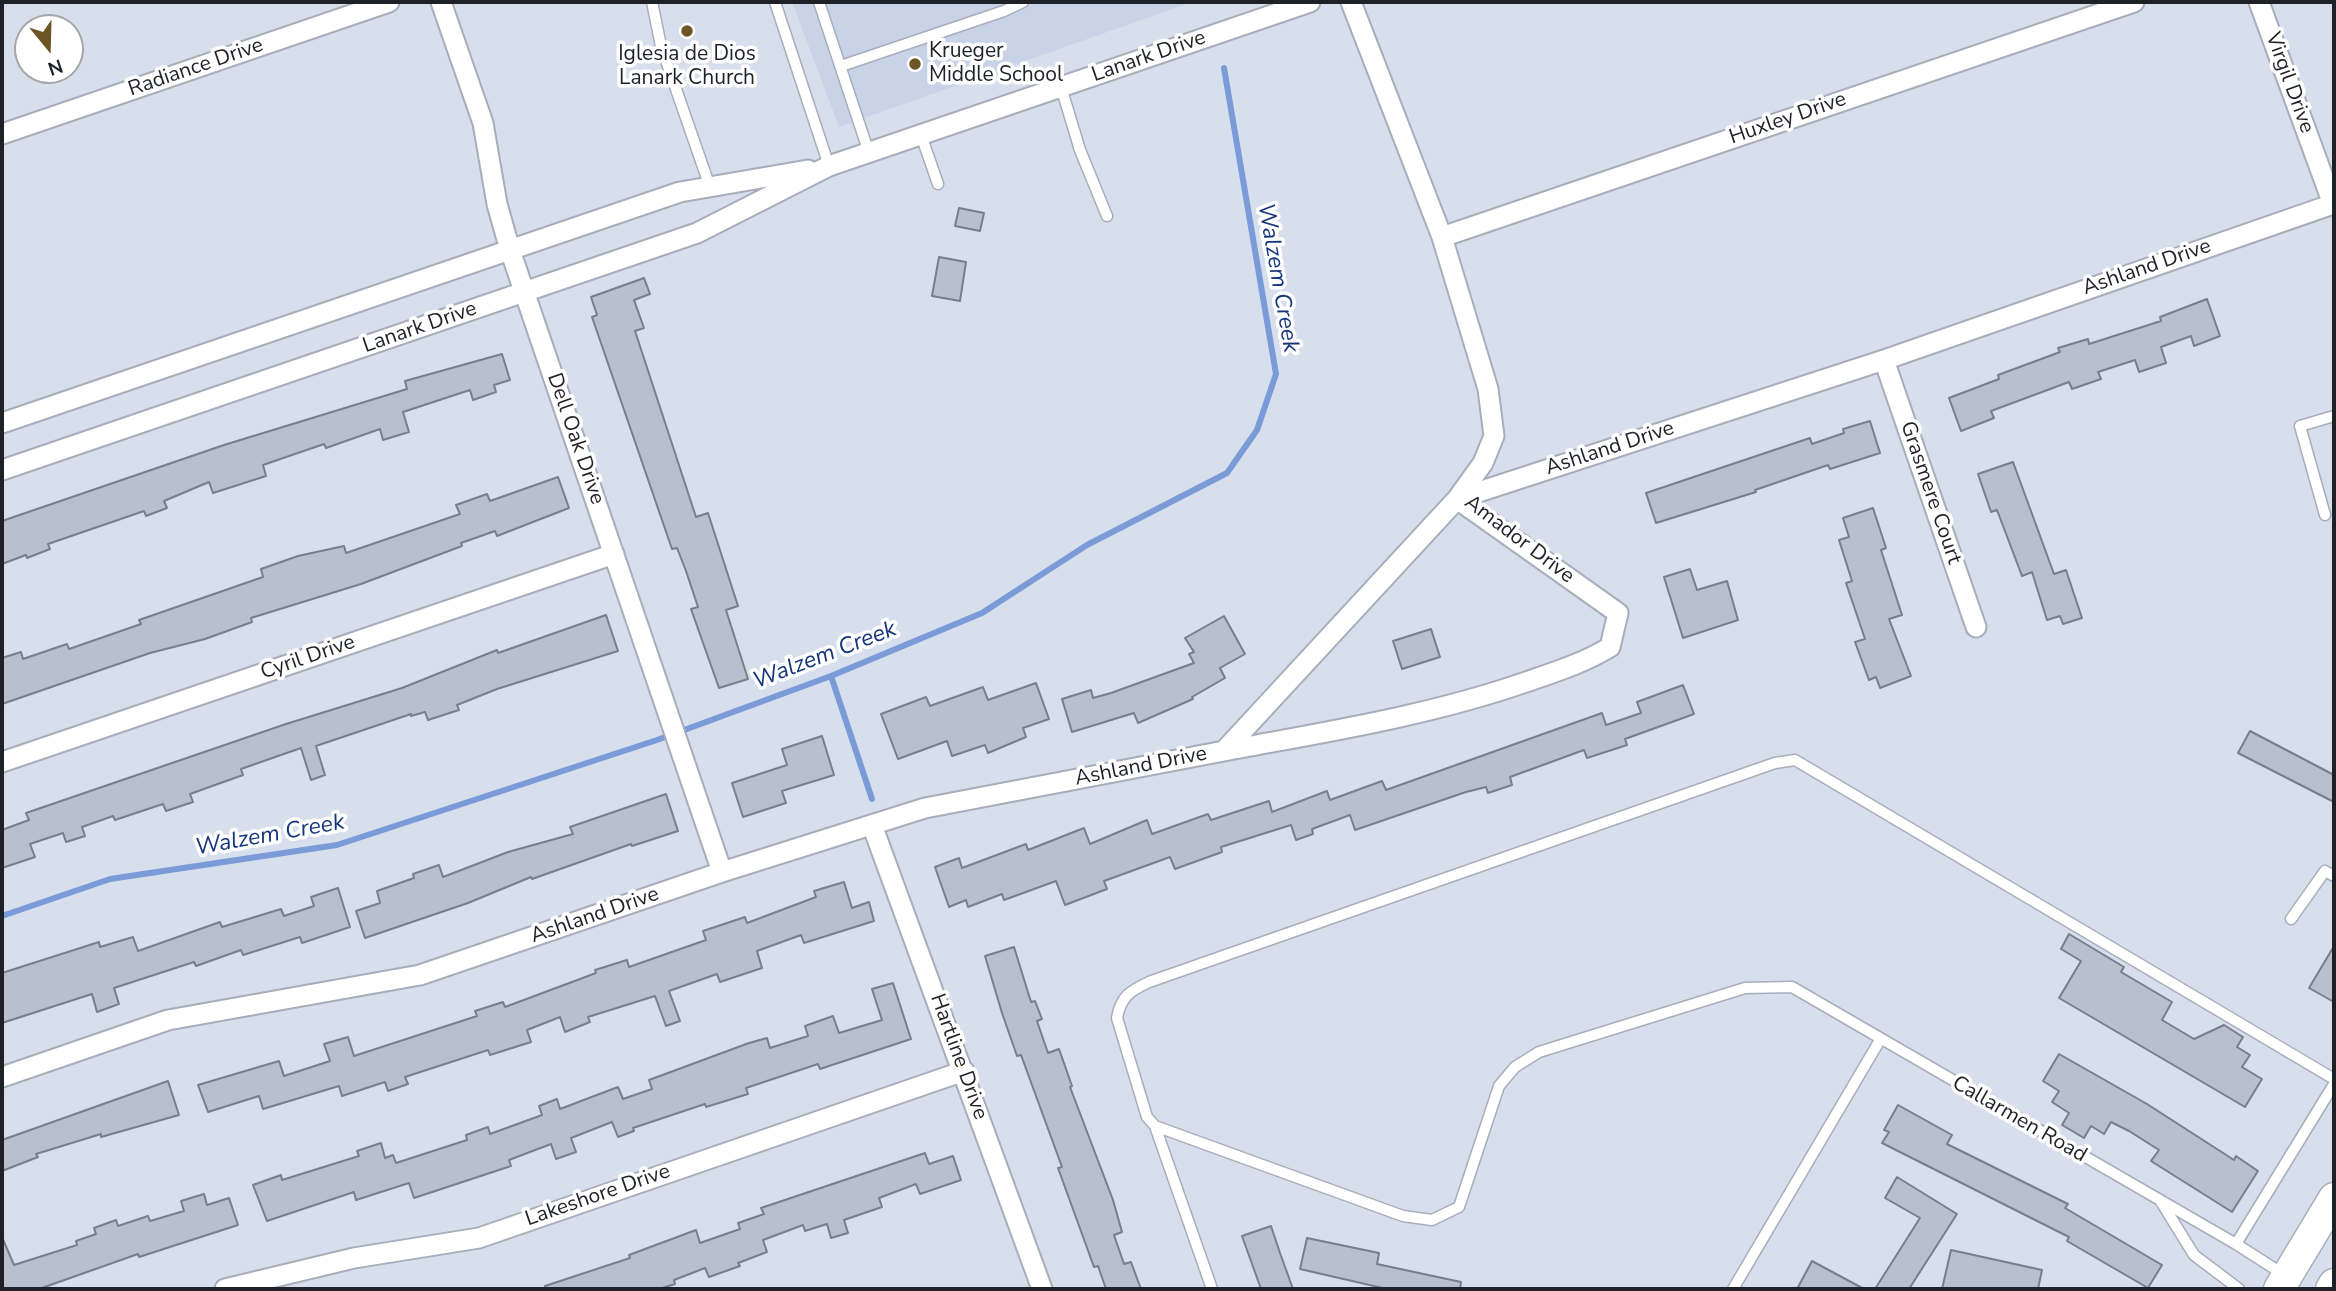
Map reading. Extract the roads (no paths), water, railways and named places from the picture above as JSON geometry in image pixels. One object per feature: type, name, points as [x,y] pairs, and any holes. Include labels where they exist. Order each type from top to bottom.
[{"type":"main road","points":[[2283,1283],[2334,1198]]},
{"type":"main road","points":[[2331,1289],[2334,1284]]},
{"type":"street","name":"Radiance Drive","points":[[2,134],[389,2]]},
{"type":"street","name":"Dell Oak Drive","points":[[441,2],[483,123],[497,204],[510,250],[722,872]]},
{"type":"street","name":"Lanark Drive","points":[[2,470],[697,233],[830,166],[1310,2]]},
{"type":"street","name":"Amador Drive","points":[[1224,751],[1410,715],[1502,690],[1589,660],[1610,648],[1618,613],[1457,499],[1483,463],[1494,436],[1489,389],[1442,237],[1351,2]]},
{"type":"street","name":"Huxley Drive","points":[[1442,237],[2134,2]]},
{"type":"street","name":"Virgil Drive","points":[[2259,2],[2333,204]]},
{"type":"street","name":"Lanark Drive","points":[[2,423],[680,192],[830,166]]},
{"type":"street","name":"Ashland Drive","points":[[2,1077],[169,1020],[420,975],[722,872],[925,808],[1224,751],[1457,499],[1884,360],[2333,204]]},
{"type":"street","name":"Grasmere Court","points":[[1884,360],[1976,626]]},
{"type":"street","name":"Cyril Drive","points":[[2,762],[614,554]]},
{"type":"street","name":"Hartline Drive","points":[[872,825],[1042,1289]]},
{"type":"street","name":"Lakeshore Drive","points":[[225,1289],[354,1258],[479,1238],[964,1071]]},
{"type":"lane","points":[[652,2],[661,46],[710,187]]},
{"type":"lane","points":[[775,2],[830,166]]},
{"type":"lane","points":[[832,2],[820,4],[869,153]]},
{"type":"lane","points":[[841,66],[1004,11],[1023,2]]},
{"type":"lane","points":[[1061,87],[1080,150],[1107,216]]},
{"type":"lane","points":[[921,135],[938,184]]},
{"type":"lane","points":[[2325,515],[2300,426],[2334,416]]},
{"type":"lane","points":[[1212,1289],[1155,1126],[1147,1117],[1117,1018],[1120,1003],[1128,992],[1762,767],[1795,760],[2334,1081],[2236,1244]]},
{"type":"lane","points":[[2291,919],[2325,871],[2334,876]]},
{"type":"lane","name":"Callarmen Road","points":[[1155,1126],[1403,1216],[1433,1220],[1459,1207],[1499,1086],[1515,1067],[1539,1052],[1745,988],[1792,987],[1880,1041],[2236,1244],[2283,1283]]},
{"type":"lane","points":[[1733,1289],[1880,1041]]},
{"type":"lane","points":[[2160,1200],[2194,1255],[2239,1289]]},
{"type":"waterway","name":"Walzem Creek","points":[[2,916],[110,879],[337,845],[657,740],[831,676],[982,613],[1087,545],[1227,473],[1257,430],[1276,374],[1224,68]]},
{"type":"waterway","points":[[831,676],[872,799]]},
{"type":"place","name":"Iglesia de Dios Lanark Church","points":[[687,31]]},
{"type":"place","name":"Krueger Middle School","points":[[915,64]]}]
